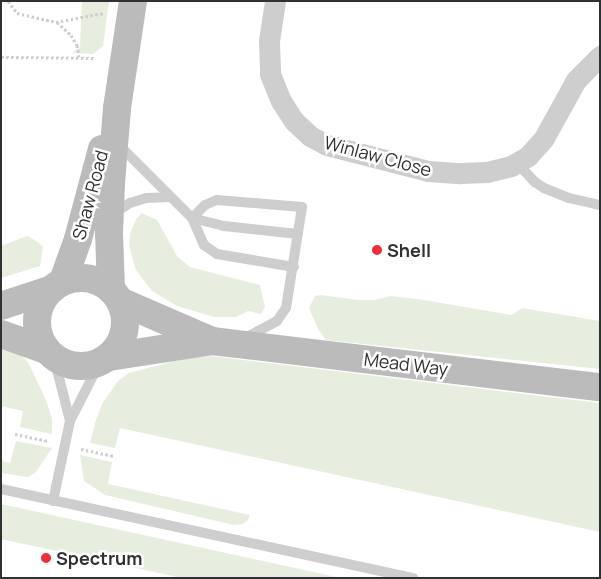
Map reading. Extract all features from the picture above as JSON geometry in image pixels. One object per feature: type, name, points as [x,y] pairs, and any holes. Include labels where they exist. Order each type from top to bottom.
[{"type":"main road","name":"Shaw Road","points":[[116,295],[109,217],[117,108],[121,7]]},
{"type":"main road","name":"Shaw Road","points":[[58,285],[78,239],[100,154],[117,108]]},
{"type":"main road","points":[[1,306],[58,285],[86,278],[99,282],[116,295],[126,326],[118,348],[105,360],[87,366],[75,366],[1,334]]},
{"type":"main road","points":[[50,354],[39,338],[36,323],[39,308],[46,295],[58,285]]},
{"type":"main road","name":"Mead Way","points":[[116,295],[222,342]]},
{"type":"main road","name":"Mead Way","points":[[105,360],[222,342],[600,387]]},
{"type":"street","name":"Winlaw Close","points":[[275,1],[269,41],[270,74],[274,87],[287,112],[310,136],[340,149],[428,171],[473,173],[499,169],[517,163],[528,156],[544,138],[576,80],[600,56]]},
{"type":"lane","points":[[115,141],[192,218],[204,245],[216,254],[294,267]]},
{"type":"lane","points":[[517,163],[535,182],[544,188],[569,198],[600,205]]},
{"type":"lane","points":[[109,217],[130,203],[146,198],[171,197]]},
{"type":"lane","points":[[192,218],[205,204],[217,200],[302,207],[286,308],[277,321],[222,342]]},
{"type":"lane","points":[[192,218],[224,226],[298,234]]},
{"type":"lane","points":[[50,354],[70,421]]},
{"type":"lane","points":[[53,501],[70,421],[105,360]]},
{"type":"lane","points":[[1,490],[414,578]]},
{"type":"path","points":[[8,1],[17,13],[56,22],[71,34],[77,45],[79,57]]},
{"type":"path","points":[[56,22],[121,7]]},
{"type":"path","points":[[1,57],[94,58]]},
{"type":"green space","points":[[82,1],[109,1],[103,46],[93,54],[72,53],[80,47]]},
{"type":"green space","points":[[142,213],[157,220],[177,256],[190,267],[260,285],[265,307],[261,314],[248,311],[236,317],[214,317],[177,306],[152,291],[136,270],[129,246],[130,234],[136,219]]},
{"type":"green space","points":[[27,236],[43,247],[40,266],[1,278],[1,246]]},
{"type":"green space","points":[[321,295],[358,300],[375,300],[390,296],[512,315],[522,308],[600,321],[600,369],[326,340],[318,329],[309,308],[315,296]]},
{"type":"green space","points":[[1,345],[18,353],[28,362],[46,400],[52,419],[52,434],[20,427],[23,411],[1,406]]},
{"type":"green space","points":[[211,356],[600,403],[600,532],[120,428],[115,448],[90,443],[102,404],[118,381],[129,373],[182,359]]},
{"type":"green space","points":[[16,441],[52,448],[36,472],[28,477],[1,473],[1,461],[10,463]]},
{"type":"green space","points":[[80,455],[112,462],[108,484],[250,515],[243,524],[234,525],[105,495],[84,481]]},
{"type":"green space","points":[[1,504],[341,578],[182,578],[1,539]]},
{"type":"place","name":"Shell","points":[[377,250]]},
{"type":"place","name":"Spectrum","points":[[46,558]]}]
